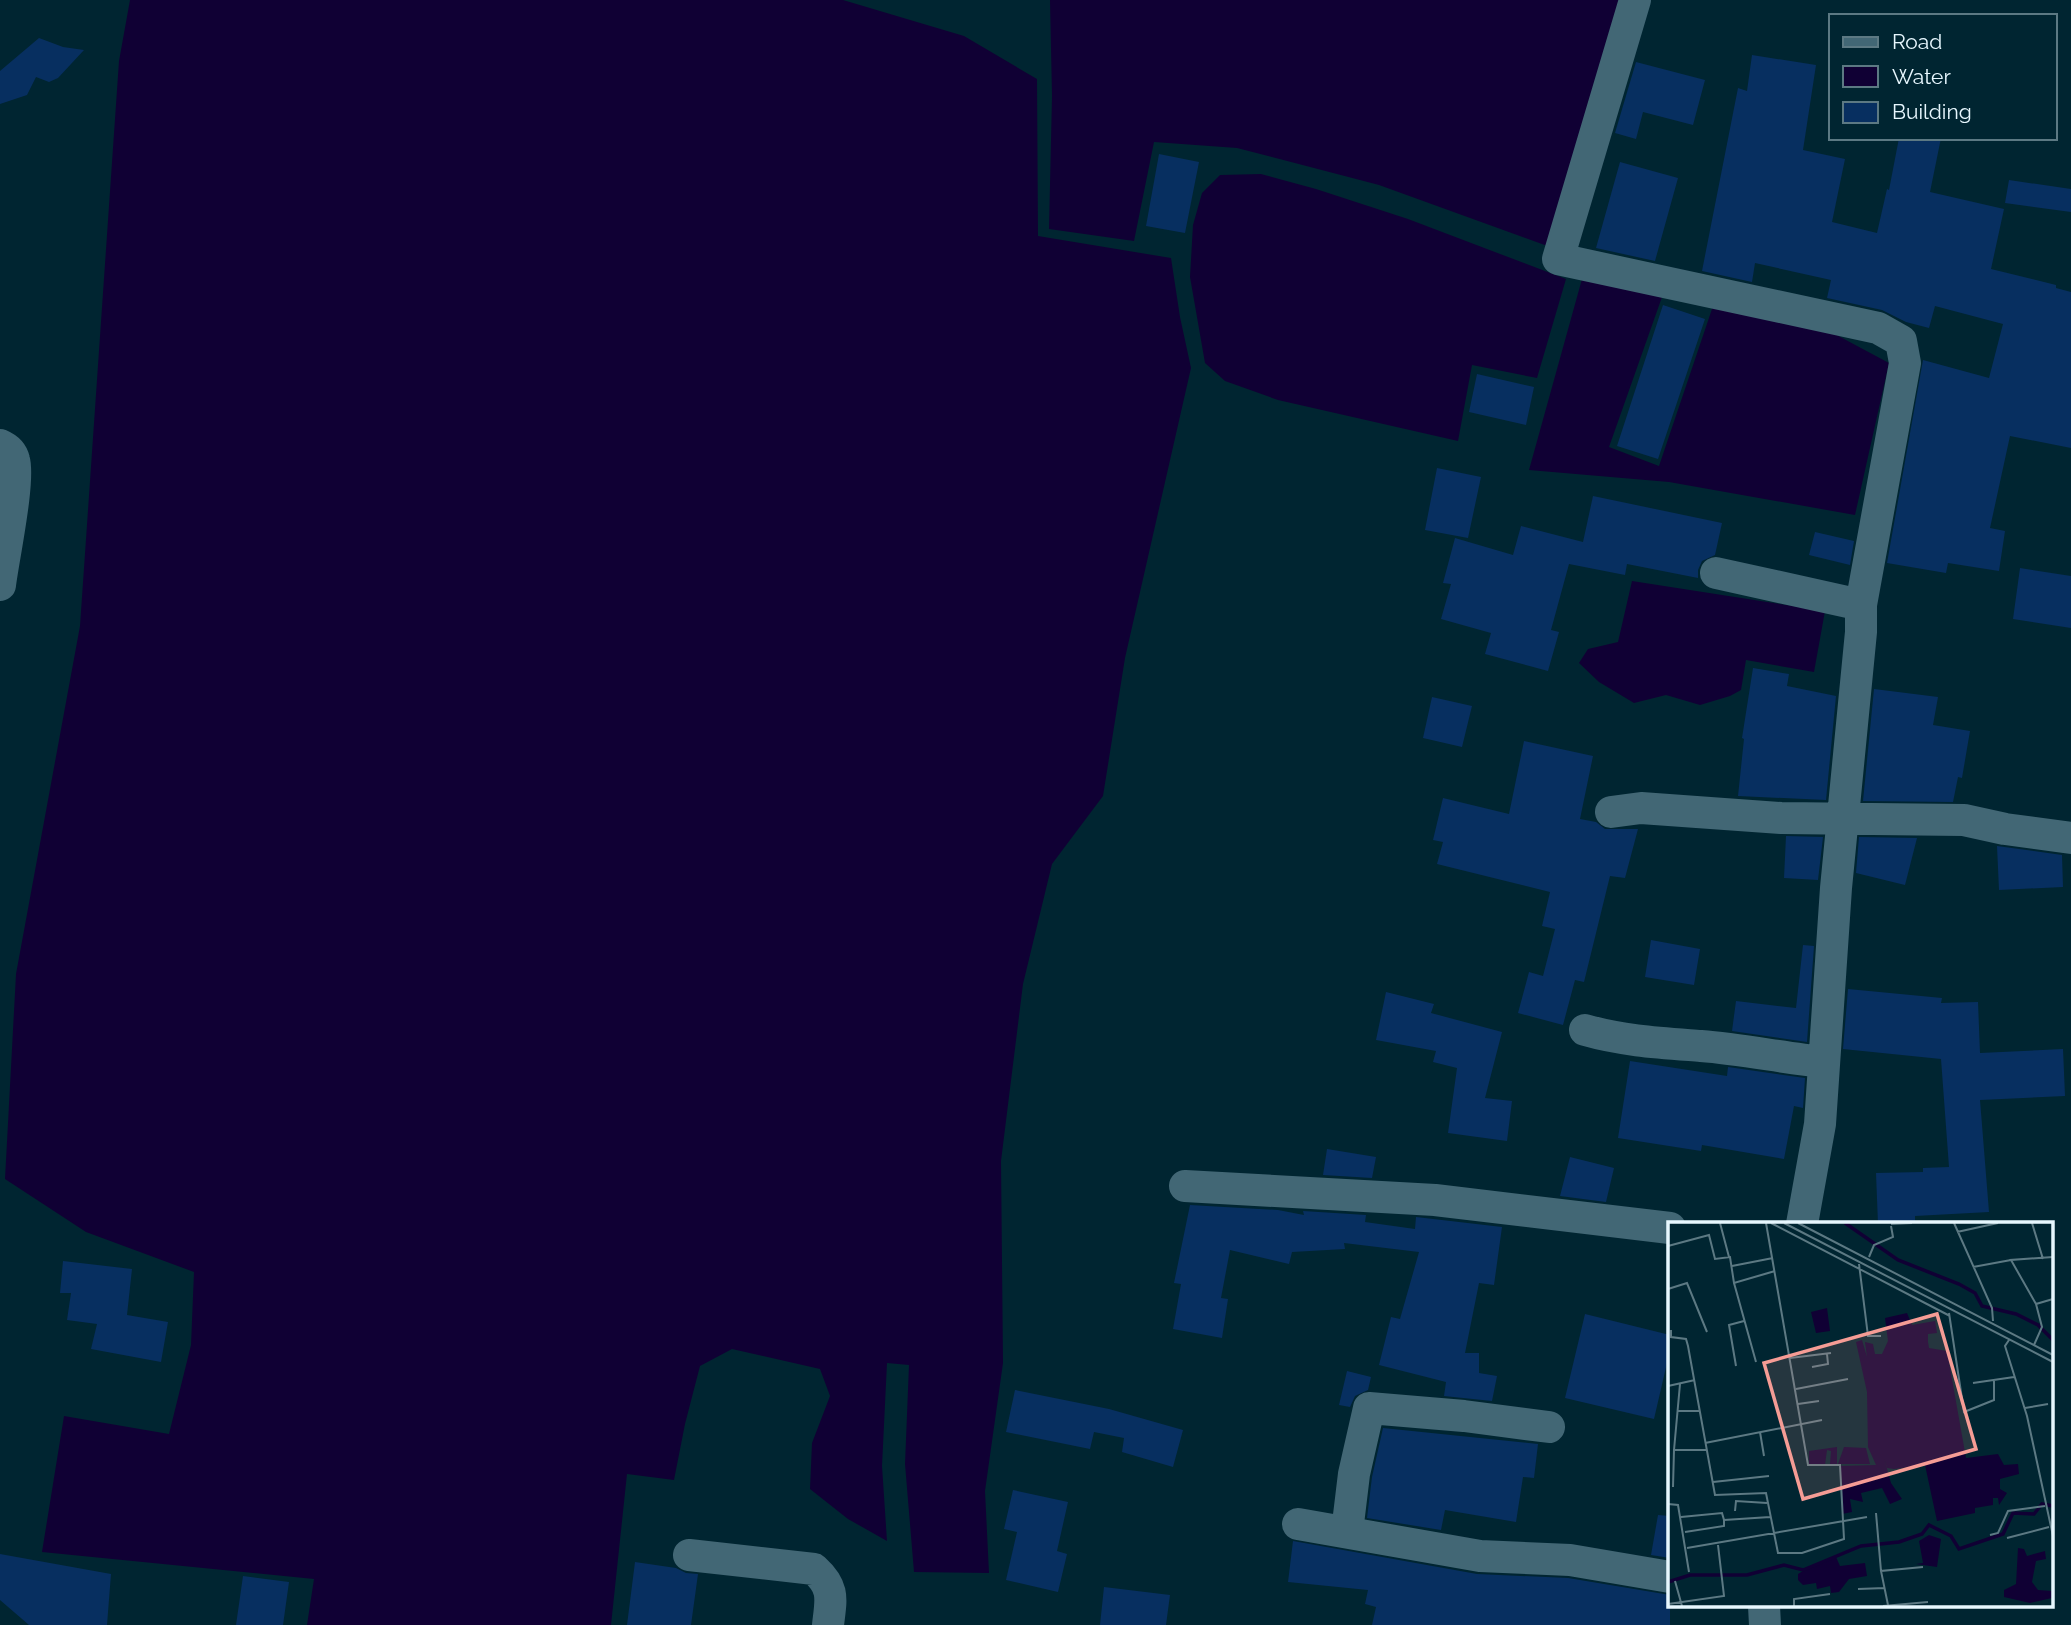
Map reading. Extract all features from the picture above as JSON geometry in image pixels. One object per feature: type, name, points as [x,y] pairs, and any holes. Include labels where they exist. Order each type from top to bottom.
[{"type":"street","points":[[1635,0],[1558,259],[1878,328],[1901,341],[1905,363],[1861,605],[1861,632],[1842,818],[1820,1124],[1802,1222]]},
{"type":"street","points":[[0,444],[9,449],[15,461],[0,585]]},
{"type":"street","points":[[1716,573],[1861,605]]},
{"type":"street","points":[[1611,812],[1641,808],[1781,818],[1964,820],[2071,838]]},
{"type":"street","points":[[1585,1030],[1607,1037],[1644,1042],[1700,1046],[1824,1062]]},
{"type":"street","points":[[1185,1186],[1435,1200],[1668,1228]]},
{"type":"street","points":[[1347,1532],[1354,1474],[1368,1408],[1549,1427]]},
{"type":"street","points":[[1298,1524],[1480,1556],[1570,1560],[1668,1577]]},
{"type":"street","points":[[689,1555],[814,1569],[826,1580],[832,1596],[828,1625]]},
{"type":"water","points":[[130,0],[843,0],[964,36],[1037,79],[1038,236],[1171,258],[1191,368],[1125,658],[1103,796],[1052,864],[1023,984],[1001,1161],[1003,1363],[985,1491],[989,1573],[914,1572],[905,1464],[909,1365],[887,1363],[882,1466],[887,1541],[848,1519],[810,1489],[812,1443],[830,1396],[820,1369],[732,1349],[700,1366],[674,1480],[627,1474],[611,1625],[307,1625],[314,1579],[42,1552],[64,1416],[169,1434],[191,1345],[194,1272],[86,1232],[5,1179],[16,974],[80,626],[119,61]]},
{"type":"water","points":[[1050,0],[1624,0],[1553,248],[1379,185],[1237,148],[1154,142],[1134,241],[1049,229],[1052,96]]},
{"type":"water","points":[[1261,174],[1408,219],[1566,279],[1537,378],[1472,365],[1458,441],[1278,400],[1225,381],[1205,363],[1190,277],[1193,225],[1202,193],[1220,175]]},
{"type":"water","points":[[1582,279],[1662,297],[1609,447],[1659,466],[1713,306],[1831,332],[1889,363],[1855,515],[1669,482],[1529,470]]},
{"type":"water","points":[[1632,581],[1825,611],[1814,672],[1746,660],[1741,690],[1730,696],[1700,705],[1666,695],[1634,703],[1599,682],[1579,663],[1588,649],[1618,642]]},
{"type":"building","points":[[39,38],[63,47],[84,50],[58,78],[49,82],[36,77],[27,95],[0,104],[0,71]]},
{"type":"building","points":[[1752,55],[1816,65],[1803,150],[1845,159],[1832,222],[1877,233],[1899,140],[1941,140],[1930,192],[2004,209],[1991,269],[2056,285],[2056,288],[2071,292],[2071,448],[2010,436],[1990,528],[2005,531],[1999,571],[1948,563],[1946,573],[1887,563],[1923,360],[1989,378],[2003,324],[1935,306],[1929,328],[1906,322],[1882,310],[1827,298],[1831,280],[1755,263],[1752,282],[1702,271],[1738,88],[1747,91]]},
{"type":"building","points":[[1636,62],[1705,80],[1693,125],[1643,112],[1636,139],[1615,133]]},
{"type":"building","points":[[1159,154],[1199,162],[1185,233],[1146,226]]},
{"type":"building","points":[[1620,162],[1678,178],[1655,261],[1596,248]]},
{"type":"building","points":[[2009,180],[2071,189],[2071,212],[2005,203]]},
{"type":"building","points":[[1663,305],[1705,319],[1658,459],[1617,446]]},
{"type":"building","points":[[1477,374],[1534,387],[1526,425],[1469,412]]},
{"type":"building","points":[[1437,468],[1481,477],[1468,538],[1425,530]]},
{"type":"building","points":[[1593,496],[1722,523],[1715,555],[1702,561],[1698,578],[1627,564],[1625,575],[1569,564],[1551,630],[1559,632],[1548,671],[1485,654],[1491,633],[1441,619],[1451,584],[1443,583],[1455,538],[1513,555],[1521,526],[1583,542]]},
{"type":"building","points":[[1815,532],[1854,541],[1850,565],[1809,555]]},
{"type":"building","points":[[2020,568],[2071,576],[2071,628],[2013,619]]},
{"type":"building","points":[[1753,668],[1789,674],[1787,686],[1836,696],[1826,800],[1738,796],[1742,738]]},
{"type":"building","points":[[1874,689],[1938,697],[1933,725],[1970,731],[1962,778],[1958,777],[1953,802],[1863,801]]},
{"type":"building","points":[[1432,697],[1472,706],[1462,747],[1423,738]]},
{"type":"building","points":[[1524,741],[1593,756],[1580,819],[1596,822],[1605,829],[1638,829],[1625,878],[1610,876],[1584,982],[1575,980],[1563,1025],[1518,1013],[1529,972],[1543,976],[1555,929],[1542,926],[1550,892],[1437,864],[1443,842],[1433,840],[1443,798],[1509,814]]},
{"type":"building","points":[[1786,836],[1823,837],[1818,880],[1784,878]]},
{"type":"building","points":[[1859,837],[1917,838],[1905,885],[1856,873]]},
{"type":"building","points":[[1997,846],[2062,855],[2063,887],[1999,890]]},
{"type":"building","points":[[1651,940],[1700,949],[1694,985],[1645,977]]},
{"type":"building","points":[[1803,945],[1814,946],[1807,1042],[1732,1031],[1736,1001],[1796,1008]]},
{"type":"building","points":[[1848,989],[1942,998],[1941,1003],[1978,1002],[1980,1053],[2063,1049],[2065,1096],[1980,1100],[1989,1212],[1915,1216],[1915,1222],[1878,1222],[1876,1173],[1923,1172],[1923,1168],[1949,1167],[1941,1059],[1843,1049]]},
{"type":"building","points":[[1386,992],[1434,1004],[1431,1013],[1502,1032],[1485,1098],[1512,1101],[1507,1141],[1448,1133],[1457,1068],[1433,1062],[1436,1051],[1376,1040]]},
{"type":"building","points":[[1630,1061],[1727,1076],[1728,1067],[1805,1078],[1803,1108],[1794,1106],[1784,1159],[1702,1145],[1701,1151],[1618,1138]]},
{"type":"building","points":[[1327,1149],[1376,1157],[1372,1178],[1323,1175]]},
{"type":"building","points":[[1570,1157],[1614,1168],[1606,1202],[1560,1196]]},
{"type":"building","points":[[1190,1205],[1278,1210],[1304,1215],[1303,1211],[1366,1215],[1365,1222],[1415,1229],[1416,1217],[1502,1227],[1494,1285],[1479,1283],[1465,1353],[1479,1353],[1479,1373],[1497,1376],[1492,1401],[1444,1396],[1446,1382],[1379,1365],[1391,1317],[1400,1319],[1419,1252],[1344,1243],[1345,1249],[1292,1252],[1289,1264],[1230,1250],[1221,1298],[1228,1299],[1222,1338],[1173,1329],[1181,1284],[1174,1283]]},
{"type":"building","points":[[63,1261],[132,1269],[127,1315],[168,1322],[161,1362],[91,1349],[97,1324],[67,1320],[71,1293],[60,1293]]},
{"type":"building","points":[[1585,1314],[1668,1335],[1668,1359],[1654,1419],[1565,1398]]},
{"type":"building","points":[[1347,1371],[1371,1377],[1368,1390],[1355,1396],[1350,1407],[1339,1405]]},
{"type":"building","points":[[1015,1390],[1109,1409],[1183,1430],[1173,1467],[1122,1452],[1124,1438],[1094,1432],[1090,1449],[1006,1432]]},
{"type":"building","points":[[1383,1428],[1538,1444],[1534,1478],[1523,1477],[1516,1522],[1445,1510],[1441,1530],[1367,1518],[1372,1477]]},
{"type":"building","points":[[1013,1490],[1068,1502],[1057,1551],[1067,1554],[1058,1592],[1006,1580],[1017,1532],[1004,1529]]},
{"type":"building","points":[[1658,1515],[1668,1516],[1668,1558],[1651,1555]]},
{"type":"building","points":[[1293,1541],[1477,1574],[1568,1578],[1668,1595],[1670,1625],[1372,1625],[1376,1607],[1365,1604],[1368,1590],[1288,1582]]},
{"type":"building","points":[[0,1554],[111,1574],[107,1625],[29,1625],[0,1600]]},
{"type":"building","points":[[635,1562],[698,1574],[691,1625],[627,1625]]},
{"type":"building","points":[[243,1576],[289,1582],[283,1625],[236,1625]]},
{"type":"building","points":[[1104,1587],[1170,1595],[1166,1625],[1100,1625]]}]
